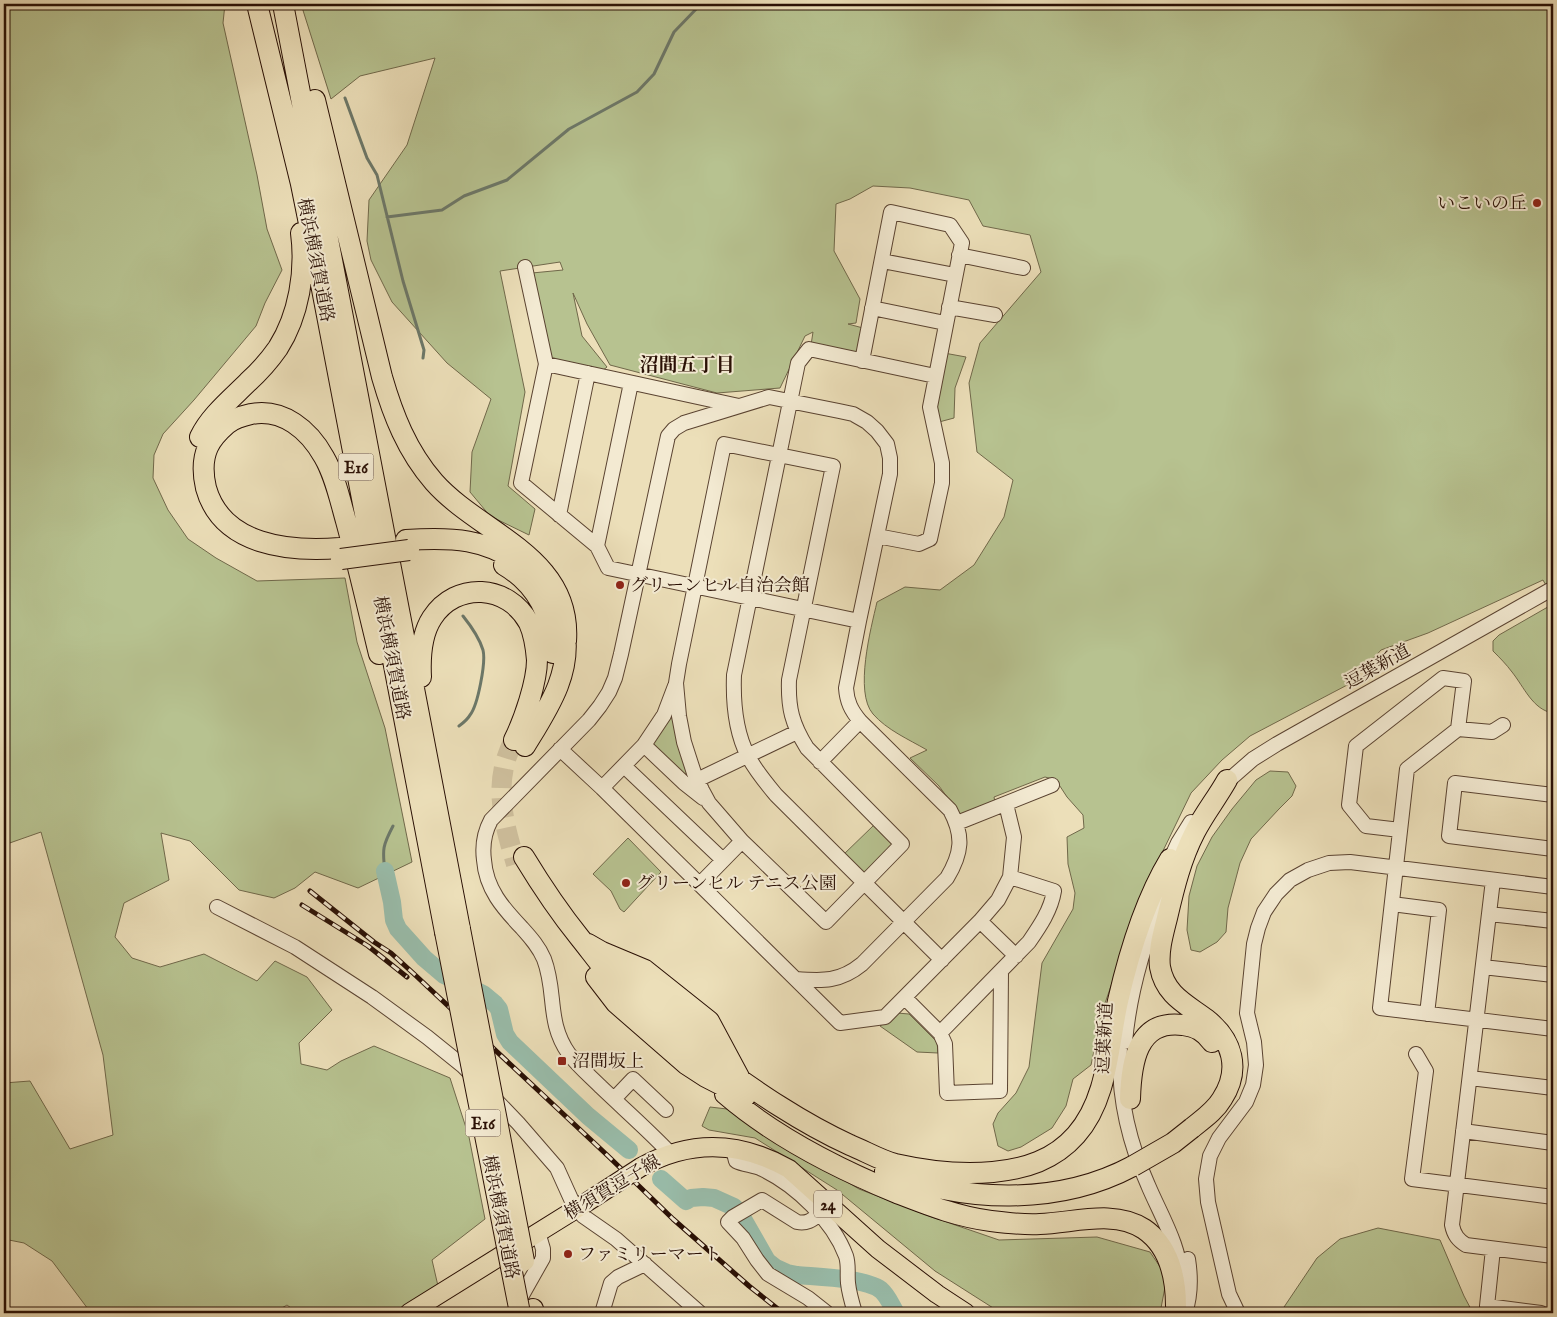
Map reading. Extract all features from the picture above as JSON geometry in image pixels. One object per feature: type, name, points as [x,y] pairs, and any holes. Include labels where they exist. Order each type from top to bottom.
[{"type":"highway","points":[[256,4],[299,218],[303,249],[301,280],[294,310],[285,335],[268,362],[210,421],[201,435],[194,454],[193,478],[196,492],[210,519],[222,532],[247,548],[275,557],[289,559],[323,560],[340,553]]},
{"type":"highway","name":"横浜横須賀道路","points":[[256,4],[301,184],[427,839],[453,931]]},
{"type":"highway","name":"横浜横須賀道路","points":[[283,4],[453,931],[529,1312]]},
{"type":"highway","points":[[290,4],[382,376],[399,427],[417,461],[434,482],[453,500],[523,552],[552,582],[561,599],[566,616],[564,666],[552,701],[520,737]]},
{"type":"highway","points":[[427,839],[348,529],[329,465],[318,446],[303,430],[274,414],[260,412],[240,417],[229,422],[216,434],[206,450],[203,472],[208,496],[222,517],[236,530],[270,545],[340,553],[407,545],[435,538],[475,542],[490,547],[514,559],[534,575],[549,594],[560,616],[566,641]]},
{"type":"highway","points":[[407,545],[453,550],[489,558],[521,577],[546,612],[553,642],[550,678],[520,737]]},
{"type":"highway","points":[[453,931],[422,697],[420,662],[427,627],[433,617],[446,603],[462,594],[482,591],[500,596],[517,608],[528,623],[536,646],[537,662],[520,737]]},
{"type":"highway","points":[[1190,1124],[1212,1112],[1223,1098],[1233,1066],[1227,1041],[1217,1028],[1175,996],[1165,983],[1160,965],[1160,951],[1177,877],[1185,853],[1195,831],[1227,780]]},
{"type":"highway","points":[[894,1163],[930,1170],[984,1173],[1003,1171],[1037,1163],[1053,1155],[1068,1144],[1083,1126],[1097,1098],[1108,1061],[1113,1027],[1126,971],[1156,882],[1170,859]]},
{"type":"highway","points":[[520,860],[542,886],[591,953],[619,985],[657,1019],[682,1040],[778,1106],[838,1139],[928,1177],[986,1186],[1046,1184],[1131,1162]]},
{"type":"highway","points":[[591,953],[708,1043],[736,1078]]},
{"type":"highway","points":[[591,953],[623,960],[645,970],[709,1021],[713,1060],[743,1110],[787,1138],[865,1180],[927,1205],[958,1215],[991,1221],[1040,1224],[1106,1219],[1123,1221],[1144,1229],[1159,1243],[1169,1261],[1175,1283],[1178,1311]]},
{"type":"highway","points":[[713,1060],[739,1093],[807,1134],[896,1176],[946,1190],[980,1195],[1000,1196],[1047,1193],[1099,1180],[1131,1162],[1173,1143],[1213,1094],[1218,1084],[1221,1068],[1220,1056],[1210,1039],[1203,1031],[1178,1024],[1167,1025],[1149,1034],[1143,1040],[1134,1058],[1130,1099]]},
{"type":"main road","name":"横須賀逗子線","points":[[409,1313],[641,1167],[670,1153],[699,1147],[733,1148],[752,1152],[772,1160],[789,1170],[878,1249],[911,1275],[966,1313]]},
{"type":"street","points":[[862,361],[891,212],[950,225],[962,243],[930,407],[942,463],[942,483],[930,539],[920,544],[877,536]]},
{"type":"street","points":[[959,255],[1023,268]]},
{"type":"street","points":[[882,261],[955,275]]},
{"type":"street","points":[[525,267],[546,364],[521,483],[597,546],[608,568],[859,621]]},
{"type":"street","points":[[949,307],[995,316]]},
{"type":"street","points":[[872,308],[946,323]]},
{"type":"street","points":[[935,376],[809,349],[798,363],[734,675],[733,699],[738,727],[748,756],[758,773],[776,795],[942,960]]},
{"type":"street","points":[[546,364],[739,406]]},
{"type":"street","points":[[559,515],[588,373]]},
{"type":"street","points":[[597,546],[631,382]]},
{"type":"street","points":[[670,1153],[584,1070],[564,1046],[553,1018],[548,975],[543,957],[534,941],[497,900],[488,882],[484,864],[483,840],[491,820],[589,720],[609,692],[617,670],[668,436],[674,429],[684,424],[769,396],[854,414],[878,431],[887,444],[890,458],[890,474],[846,688],[847,698],[850,709],[860,721],[950,810],[957,823],[960,837],[955,865],[947,878],[852,973],[837,979],[821,981],[796,979]]},
{"type":"street","points":[[602,788],[644,745],[664,715],[676,683],[724,444],[833,466],[789,680],[791,715],[797,732],[807,748],[902,844],[826,922],[742,841],[709,804],[644,745]]},
{"type":"street","name":"逗葉新道","points":[[1178,1311],[1181,1280],[1180,1263],[1170,1235],[1136,1158],[1123,1108],[1119,1065],[1123,1008],[1130,974],[1170,859],[1178,843],[1200,810],[1227,780],[1253,759],[1550,590]]},
{"type":"street","points":[[1400,830],[1366,826],[1349,805],[1356,746],[1443,678],[1464,681],[1458,729]]},
{"type":"street","points":[[676,683],[684,742],[697,780],[709,804]]},
{"type":"street","points":[[820,762],[860,721]]},
{"type":"street","points":[[1503,726],[1492,732],[1458,729],[1407,769],[1380,1008],[1553,1029]]},
{"type":"street","points":[[697,780],[797,732]]},
{"type":"street","points":[[560,749],[602,788],[840,1023],[885,1017],[980,921],[998,900],[1010,876],[1014,837],[1006,804]]},
{"type":"street","points":[[624,766],[723,860]]},
{"type":"street","name":"逗葉新道","points":[[1178,1311],[1190,1295],[1191,1280],[1188,1260],[1177,1229],[1144,1155],[1136,1130],[1126,1064],[1127,1023],[1129,1006],[1144,948],[1170,873],[1181,849],[1203,812],[1227,780]]},
{"type":"street","points":[[1553,795],[1455,783],[1449,836],[1553,849]]},
{"type":"street","points":[[957,823],[1052,785]]},
{"type":"street","points":[[700,884],[742,841]]},
{"type":"street","points":[[1238,1313],[1229,1294],[1208,1202],[1206,1179],[1210,1156],[1219,1138],[1246,1102],[1253,1086],[1256,1065],[1254,1042],[1247,1013],[1254,944],[1264,912],[1276,894],[1290,880],[1308,870],[1329,863],[1350,862],[1553,887]]},
{"type":"street","points":[[940,1033],[1029,942],[1041,925],[1052,903],[1054,891],[1010,876]]},
{"type":"street","points":[[1493,880],[1452,1225],[1454,1233],[1466,1245],[1553,1256]]},
{"type":"street","points":[[1392,904],[1440,910],[1427,1014]]},
{"type":"street","points":[[217,907],[295,947],[372,996],[463,1066],[518,1123],[557,1168],[571,1199],[580,1206],[583,1216],[616,1238],[700,1313]]},
{"type":"street","points":[[1489,914],[1553,921]]},
{"type":"street","points":[[980,921],[1016,956]]},
{"type":"street","points":[[1483,967],[1553,975]]},
{"type":"street","points":[[905,998],[940,1033],[945,1044],[947,1093],[1000,1091],[1001,971]]},
{"type":"street","points":[[1416,1054],[1426,1071],[1412,1179],[1553,1196]]},
{"type":"street","points":[[1470,1078],[1553,1088]]},
{"type":"street","points":[[614,1099],[633,1080],[666,1110]]},
{"type":"street","points":[[1463,1131],[1553,1142]]},
{"type":"street","points":[[733,1148],[736,1161],[761,1169],[775,1176],[820,1214],[839,1241],[846,1257],[848,1281],[855,1313]]},
{"type":"street","points":[[820,1214],[812,1221],[797,1222],[762,1200],[728,1222],[744,1238],[762,1268],[768,1274],[818,1305],[827,1313]]},
{"type":"street","points":[[511,1313],[543,1258],[543,1249],[538,1232]]},
{"type":"street","points":[[1493,1249],[1487,1306],[1541,1313]]},
{"type":"street","points":[[602,1313],[611,1282],[645,1264]]},
{"type":"green space","points":[[4,4],[225,4],[223,23],[257,175],[267,229],[282,270],[265,303],[256,326],[163,434],[154,455],[153,478],[168,510],[188,539],[216,558],[257,581],[345,578],[357,642],[385,728],[412,862],[358,888],[315,872],[295,888],[274,898],[239,890],[190,841],[161,833],[169,880],[124,903],[115,937],[132,958],[160,967],[204,954],[257,981],[275,961],[307,977],[332,1010],[299,1043],[301,1064],[327,1070],[341,1061],[374,1046],[450,1078],[469,1137],[485,1219],[432,1260],[438,1286],[396,1313],[298,1313],[287,1305],[273,1313],[91,1313],[52,1261],[24,1243],[4,1239],[4,1083],[30,1081],[70,1149],[113,1135],[103,1055],[41,832],[4,845]]},
{"type":"green space","points":[[301,4],[1553,4],[1553,598],[1543,580],[1428,633],[1381,650],[1351,683],[1250,736],[1222,760],[1191,793],[1145,888],[1103,1009],[1091,1065],[1073,1079],[1066,1106],[1052,1128],[1021,1147],[1008,1151],[998,1146],[993,1124],[998,1113],[1016,1093],[1029,1067],[1042,963],[1073,909],[1075,893],[1068,864],[1067,837],[1084,828],[1083,815],[1067,797],[1056,780],[1045,777],[994,797],[995,802],[961,816],[939,786],[910,758],[927,750],[891,730],[873,714],[867,704],[864,676],[868,643],[877,602],[905,587],[940,590],[974,565],[1004,517],[1013,480],[977,452],[969,383],[980,343],[1041,272],[1030,235],[983,226],[969,200],[910,188],[873,186],[850,199],[836,204],[834,251],[860,299],[856,323],[848,324],[863,328],[858,354],[811,345],[813,332],[805,336],[780,388],[717,393],[610,365],[587,324],[573,293],[582,336],[607,367],[602,371],[550,358],[532,273],[563,270],[560,262],[500,271],[525,392],[508,486],[535,509],[529,535],[490,516],[470,492],[472,452],[491,399],[447,363],[392,302],[371,260],[367,241],[369,200],[407,145],[435,58],[360,76],[331,99]]},
{"type":"green space","points":[[944,353],[966,357],[955,388],[954,418],[939,422],[936,409]]},
{"type":"green space","points":[[1553,604],[1553,713],[1534,703],[1510,669],[1493,651],[1493,641],[1499,635]]},
{"type":"green space","points":[[668,714],[674,715],[689,774],[685,777],[650,745]]},
{"type":"green space","points":[[1270,771],[1288,772],[1296,786],[1292,796],[1251,839],[1240,863],[1228,908],[1226,932],[1217,942],[1200,952],[1191,950],[1187,930],[1189,896],[1197,866],[1212,837],[1232,809],[1256,780]]},
{"type":"green space","points":[[874,825],[895,846],[863,877],[842,856]]},
{"type":"green space","name":"グリーンヒル テニス公園","points":[[628,838],[661,872],[624,912],[620,909],[611,891],[593,874]]},
{"type":"green space","points":[[897,1013],[909,1014],[937,1042],[938,1053],[917,1052],[880,1026]]},
{"type":"green space","points":[[710,1107],[727,1109],[859,1189],[999,1240],[1097,1237],[1150,1252],[1167,1277],[1160,1313],[1001,1313],[935,1271],[837,1190],[755,1138],[709,1130],[702,1126]]},
{"type":"green space","points":[[1378,1228],[1440,1240],[1473,1313],[1280,1313],[1317,1258],[1340,1239]]},
{"type":"waterway","points":[[387,217],[442,210],[464,196],[507,180],[569,129],[637,92],[654,74],[674,32],[701,4]]},
{"type":"waterway","points":[[345,98],[367,158],[377,175],[403,281],[424,350],[423,358]]},
{"type":"waterway","points":[[459,726],[468,718],[473,710],[478,693],[484,656],[481,645],[463,616]]},
{"type":"waterway","points":[[385,871],[384,847],[393,826]]},
{"type":"waterway","points":[[385,871],[394,920],[398,929],[424,958],[444,975],[483,994],[495,1004],[499,1009],[505,1034],[510,1042],[588,1116],[629,1150]]},
{"type":"waterway","points":[[661,1179],[686,1201],[691,1198],[714,1198],[734,1207],[767,1261],[776,1268],[797,1275],[841,1279],[874,1286],[881,1290],[888,1298],[896,1313]]},
{"type":"tunnel","points":[[514,740],[503,771],[502,802],[507,832],[516,864]]},
{"type":"railway","points":[[310,891],[374,942],[391,953],[673,1219],[749,1286],[783,1313]]},
{"type":"railway","points":[[302,905],[368,946],[407,977]]},
{"type":"place","name":"いこいの丘","points":[[1537,203]]},
{"type":"place","name":"グリーンヒル自治会館","points":[[620,585]]},
{"type":"place","name":"グリーンヒル テニス公園","points":[[626,883]]},
{"type":"place","name":"沼間坂上","points":[[562,1061]]},
{"type":"place","name":"ファミリーマート","points":[[568,1254]]},
{"type":"district","name":"沼間五丁目","points":[[687,364]]}]
